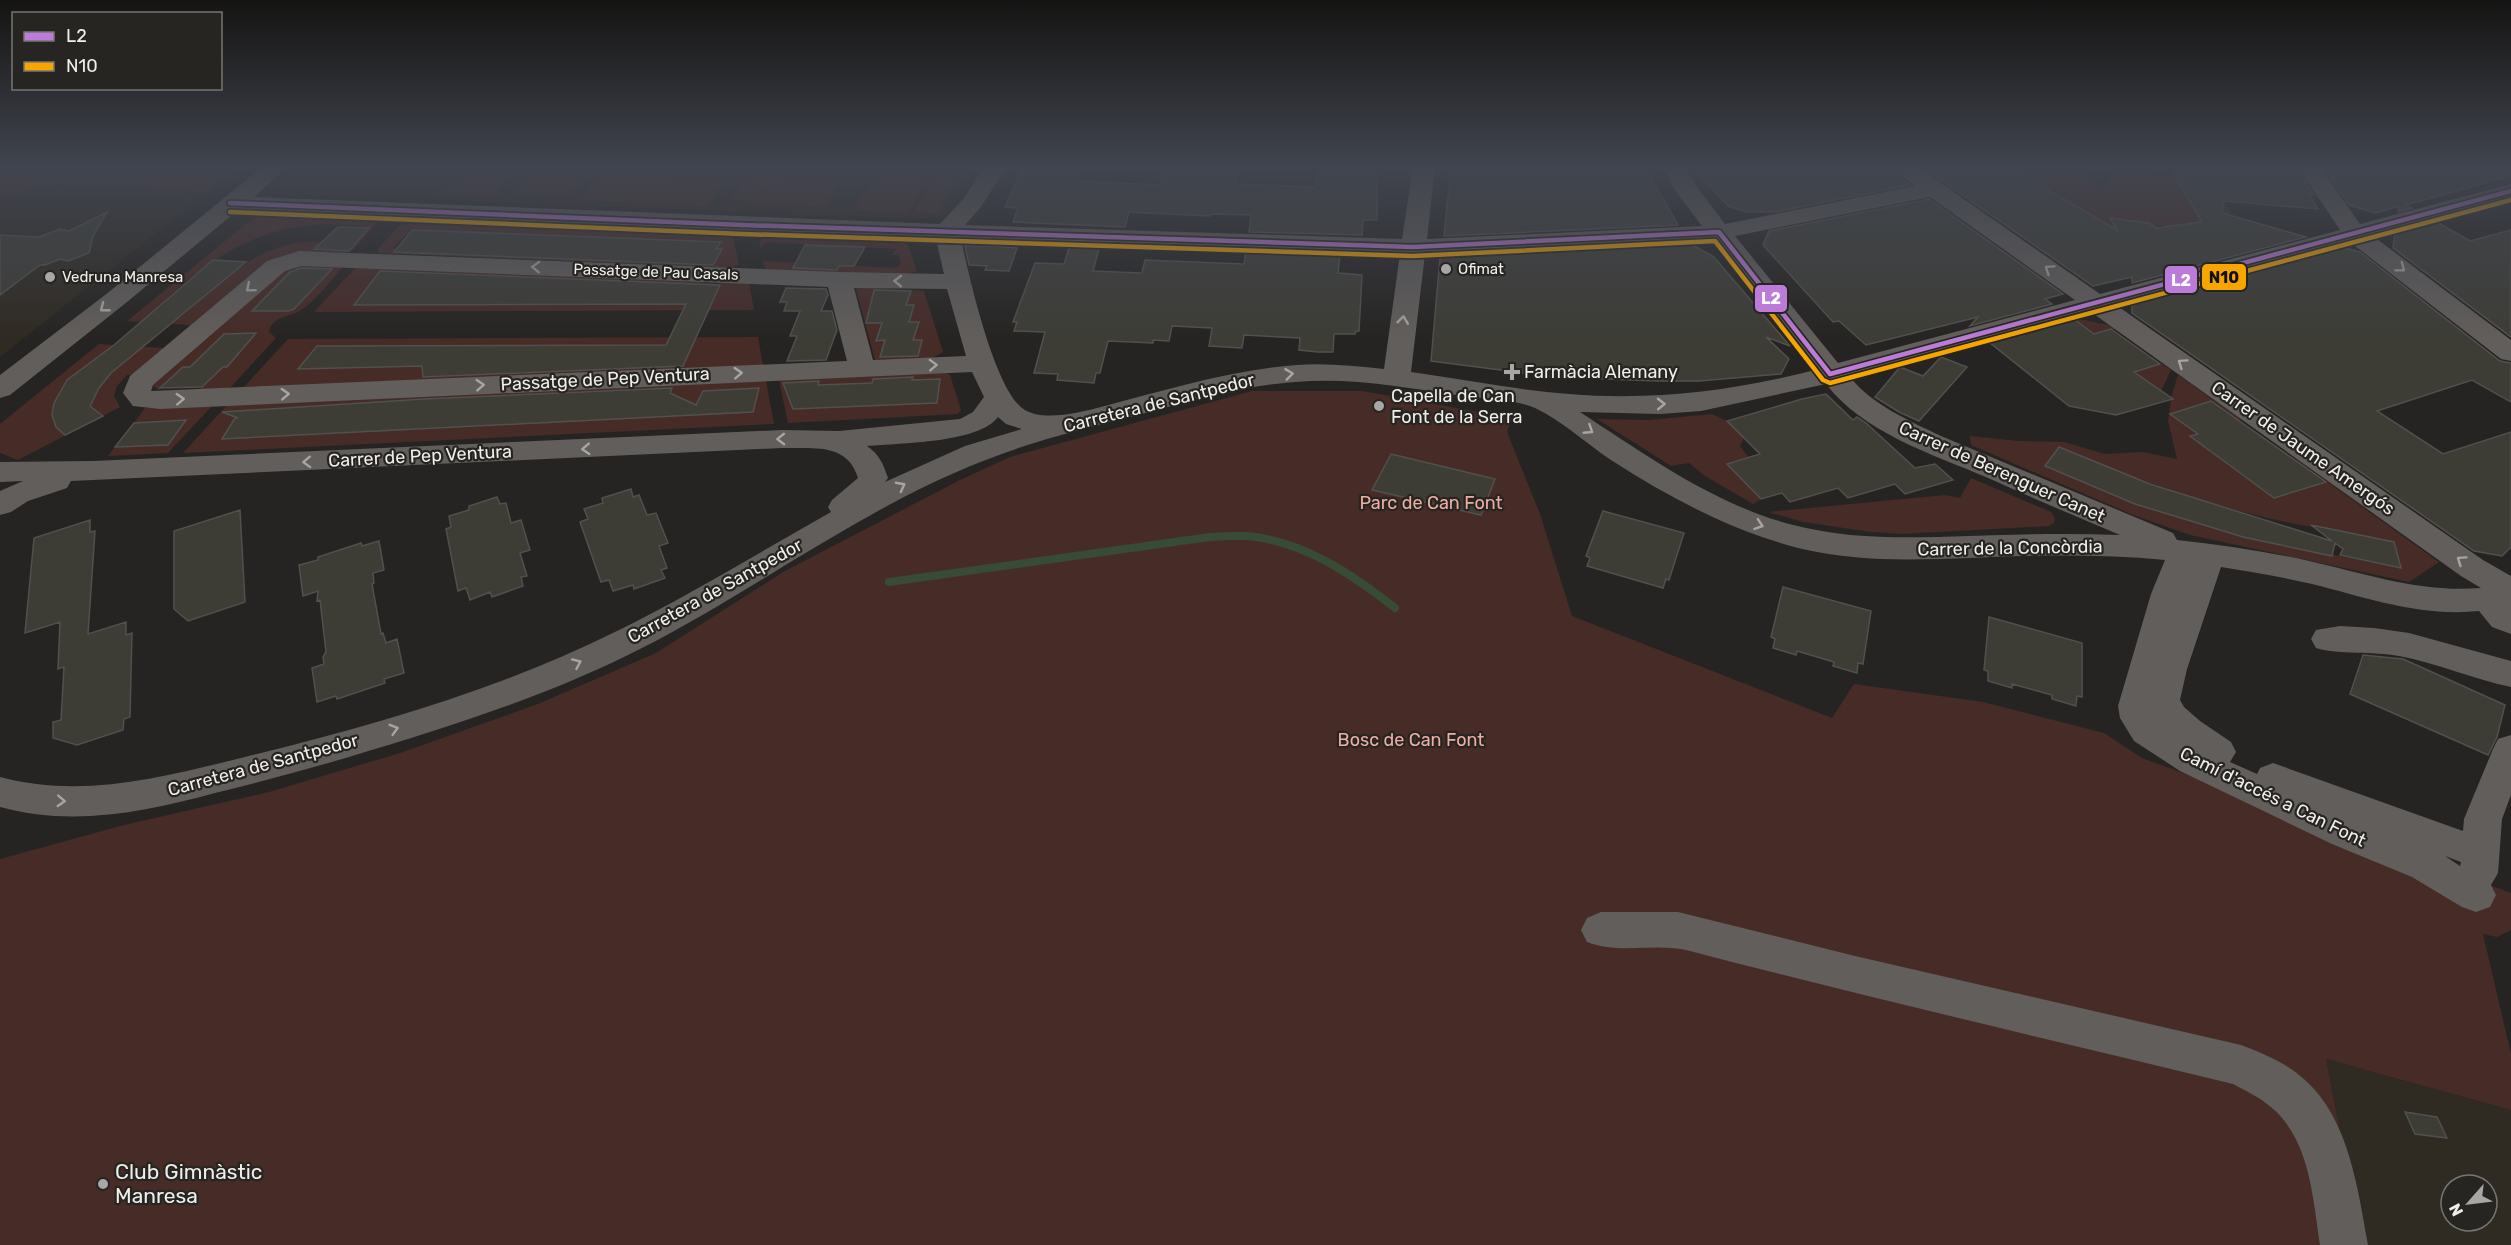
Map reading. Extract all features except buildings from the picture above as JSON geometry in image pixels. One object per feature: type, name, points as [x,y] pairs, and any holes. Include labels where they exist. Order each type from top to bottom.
[{"type":"street","points":[[0,389],[118,297],[204,225]]},
{"type":"street","points":[[356,260],[387,225]]},
{"type":"street","points":[[743,225],[754,276]]},
{"type":"street","points":[[746,225],[1413,247],[1719,232],[1754,225]]},
{"type":"street","points":[[947,231],[952,225]]},
{"type":"street","points":[[1396,378],[1416,225]]},
{"type":"street","name":"Carrer de Berenguer Canet","points":[[1714,225],[1849,395],[1895,425],[2080,507],[2197,553]]},
{"type":"street","name":"Carrer de Jaume Amergós","points":[[1986,225],[2472,568],[2503,595],[2504,619],[2511,622]]},
{"type":"street","points":[[2349,225],[2354,233],[2511,353]]},
{"type":"street","name":"Carretera de Santpedor","points":[[1,793],[30,799],[73,801],[131,798],[298,758],[402,727],[515,689],[620,644],[907,483],[947,464],[1068,424],[1236,381],[1298,373],[1339,373],[1396,378],[1569,402],[1660,405],[1701,402],[1746,395],[1830,374],[2376,225]]},
{"type":"street","points":[[947,231],[957,282],[998,398],[1010,413],[1020,418],[1068,424]]},
{"type":"street","name":"Passatge de Pau Casals","points":[[227,397],[143,400],[137,393],[140,382],[276,266],[299,258],[839,280],[957,282]]},
{"type":"street","points":[[839,280],[862,368]]},
{"type":"street","name":"Passatge de Pep Ventura","points":[[227,397],[984,363]]},
{"type":"street","name":"Carrer de Pep Ventura","points":[[0,472],[93,471],[782,439],[839,440],[966,427],[983,418],[998,398]]},
{"type":"street","name":"Carrer de la Concòrdia","points":[[1539,399],[1713,507],[1759,525],[1799,536],[1854,547],[1899,550],[2072,545],[2197,553],[2310,573],[2402,597],[2452,604],[2503,595]]},
{"type":"street","points":[[796,546],[867,487],[873,478],[867,460],[839,440]]},
{"type":"street","points":[[0,505],[17,494],[93,471]]},
{"type":"street","points":[[2072,545],[2079,532],[2080,507]]},
{"type":"street","points":[[2197,553],[2163,700],[2171,716],[2187,731],[2238,763],[2280,782],[2480,853],[2483,819],[2511,748]]},
{"type":"street","name":"Camí d'accés a Can Font","points":[[2197,553],[2167,594],[2138,694],[2136,706],[2138,718],[2147,731],[2221,775],[2345,833],[2426,866],[2465,888],[2479,880],[2480,853]]},
{"type":"street","points":[[2328,639],[2362,637],[2402,645],[2511,674]]},
{"type":"street","points":[[2163,700],[2185,710],[2201,712]]},
{"type":"street","points":[[1601,930],[1678,930],[1855,975],[2241,1065],[2290,1095],[2313,1124],[2332,1175],[2344,1245]]},
{"type":"shaded area","name":"Vedruna Manresa","points":[[0,225],[166,225],[0,357]]},
{"type":"shaded area","points":[[2326,1059],[2511,1110],[2511,1245],[2362,1245]]},
{"type":"green space","points":[[245,225],[314,225],[287,229],[258,238],[224,254],[192,276],[150,315],[181,317],[223,280],[269,251],[305,242],[347,243],[363,226],[344,225],[375,225],[354,249],[348,252],[298,252],[272,260],[256,270],[191,325],[127,321]]},
{"type":"green space","points":[[401,225],[521,225],[732,233],[739,264],[730,268],[378,253],[378,249]],"holes":[[[410,230],[499,233],[482,252],[393,248]],[[624,238],[720,241],[716,249],[722,250],[715,261],[611,256]]]},
{"type":"green space","points":[[2089,225],[2150,225],[2157,235],[2100,236]]},
{"type":"green space","points":[[2157,225],[2218,225],[2169,228]]},
{"type":"green space","points":[[772,235],[900,240],[908,245],[917,271],[903,275],[766,270],[763,261],[893,268],[899,266],[901,262],[898,255],[893,255],[896,249],[766,242],[761,248],[759,241]]},
{"type":"green space","points":[[297,265],[344,266],[309,305],[299,312],[274,322],[269,332],[276,338],[229,389],[199,390],[223,367],[227,367],[256,333],[224,334],[190,367],[183,367],[158,390],[153,385],[281,270]],"holes":[[[293,269],[328,273],[293,309],[253,311]]]},
{"type":"green space","points":[[356,267],[712,281],[583,304],[711,304],[722,281],[749,282],[754,310],[314,312]]},
{"type":"green space","points":[[858,287],[924,291],[943,352],[932,358],[875,360],[856,289]]},
{"type":"green space","points":[[2074,318],[2109,325],[2115,329],[2096,335],[2084,327],[2048,336],[2037,327]]},
{"type":"green space","points":[[758,337],[763,366],[243,388],[288,339]],"holes":[[[694,342],[683,366],[546,366],[558,345],[666,345]]]},
{"type":"green space","points":[[99,344],[165,348],[134,375],[127,375],[117,386],[114,396],[120,407],[18,460],[0,453],[0,424]]},
{"type":"green space","points":[[2162,364],[2171,370],[2161,391],[2134,372]]},
{"type":"green space","points":[[946,373],[950,375],[961,410],[958,414],[788,423],[779,380]]},
{"type":"green space","points":[[2178,375],[2242,420],[2229,424],[2201,404],[2187,409],[2198,434],[2191,437],[2244,477],[2258,476],[2273,479],[2299,491],[2314,486],[2284,464],[2297,460],[2439,562],[2409,582],[2190,535],[2133,515],[1971,445],[1970,436],[2019,441],[2064,442],[2105,454],[2143,452],[2177,459],[2168,421],[2172,394]],"holes":[[[2059,448],[2174,491],[2244,512],[2394,542],[2401,568],[2243,537],[2144,507],[2045,466]]]},
{"type":"green space","points":[[766,381],[774,424],[183,453],[227,405]]},
{"type":"green space","points":[[1252,391],[1362,391],[1512,418],[1507,432],[1540,514],[1572,616],[1832,718],[1854,684],[1983,702],[2104,733],[2142,758],[2511,893],[2511,930],[2497,937],[2483,934],[2511,1054],[2511,1110],[2326,1059],[2362,1245],[0,1245],[0,859],[124,825],[269,792],[400,753],[538,704],[656,653],[785,571],[960,480],[1010,457]]},
{"type":"green space","points":[[212,406],[168,453],[108,456],[115,447],[168,445],[186,421],[134,423],[145,408]]},
{"type":"green space","points":[[1712,414],[1727,421],[1744,437],[1740,446],[1749,458],[1727,464],[1761,499],[1753,504],[1705,476],[1689,463],[1671,466],[1597,419],[1649,420]]},
{"type":"green space","points":[[1971,478],[2051,512],[2055,518],[2054,523],[2049,526],[1902,534],[1803,522],[1768,512],[1945,495],[1960,498]]},
{"type":"waterway","points":[[889,582],[1210,537],[1242,536],[1268,539],[1307,552],[1362,583],[1395,608]]},
{"type":"transit line","name":"N10","points":[[535,225],[1413,256],[1715,241],[1823,380],[1830,383],[2418,225]]},
{"type":"transit line","name":"L2","points":[[746,225],[1413,247],[1719,232],[1830,374],[2384,225]]},
{"type":"place","name":"Ofimat","points":[[1446,269]]},
{"type":"place","name":"Vedruna Manresa","points":[[50,277]]},
{"type":"place","name":"Farmàcia Alemany","points":[[1512,372]]},
{"type":"place","name":"Capella de Can Font de la Serra","points":[[1379,406]]},
{"type":"place","name":"Club Gimnàstic Manresa","points":[[103,1184]]},
{"type":"park label","name":"Parc de Can Font","points":[[1431,503]]},
{"type":"park label","name":"Bosc de Can Font","points":[[1411,740]]}]
